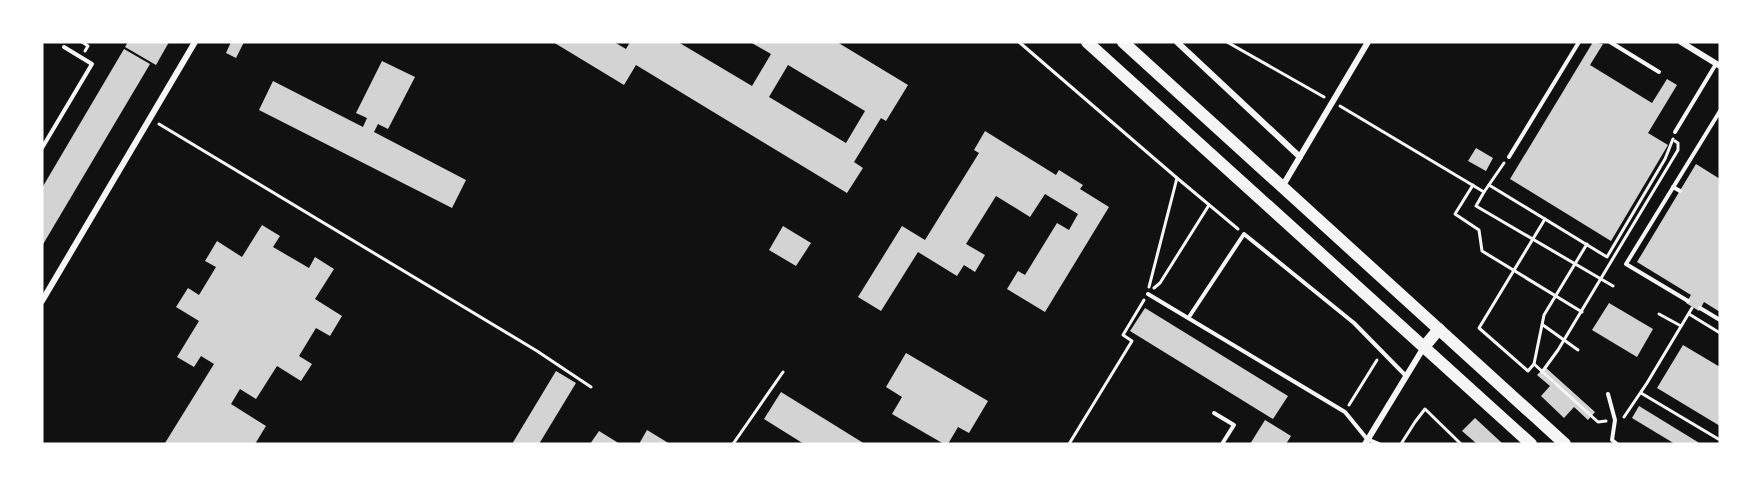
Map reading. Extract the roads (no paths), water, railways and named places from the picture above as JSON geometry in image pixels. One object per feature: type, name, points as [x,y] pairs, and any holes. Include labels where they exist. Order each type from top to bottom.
[{"type":"main road","points":[[1087,42],[1531,444]]},
{"type":"main road","points":[[1124,42],[1565,444]]},
{"type":"main road","points":[[1424,347],[1439,329]]},
{"type":"street","points":[[42,301],[195,42]]},
{"type":"street","points":[[1177,42],[1300,157]]},
{"type":"street","points":[[1282,187],[1368,42]]},
{"type":"street","points":[[1681,42],[1718,65]]},
{"type":"street","points":[[1366,442],[1424,347]]},
{"type":"lane","points":[[1509,157],[1579,42]]},
{"type":"lane","points":[[1610,42],[1659,72]]},
{"type":"lane","points":[[42,148],[92,64],[64,47]]},
{"type":"lane","points":[[1676,132],[1718,65]]},
{"type":"lane","points":[[1688,301],[1626,264],[1720,111]]},
{"type":"lane","points":[[1673,187],[1680,191]]},
{"type":"lane","points":[[1189,317],[1244,234],[1354,323],[1406,376]]},
{"type":"lane","points":[[42,286],[49,290]]},
{"type":"lane","points":[[1148,294],[1345,412],[1366,442],[1379,444]]},
{"type":"lane","points":[[1701,308],[1720,320]]},
{"type":"lane","points":[[1608,394],[1615,420],[1612,440],[1608,444]]},
{"type":"lane","points":[[1214,413],[1234,425],[1222,444]]},
{"type":"lane","points":[[1612,440],[1617,444]]}]
